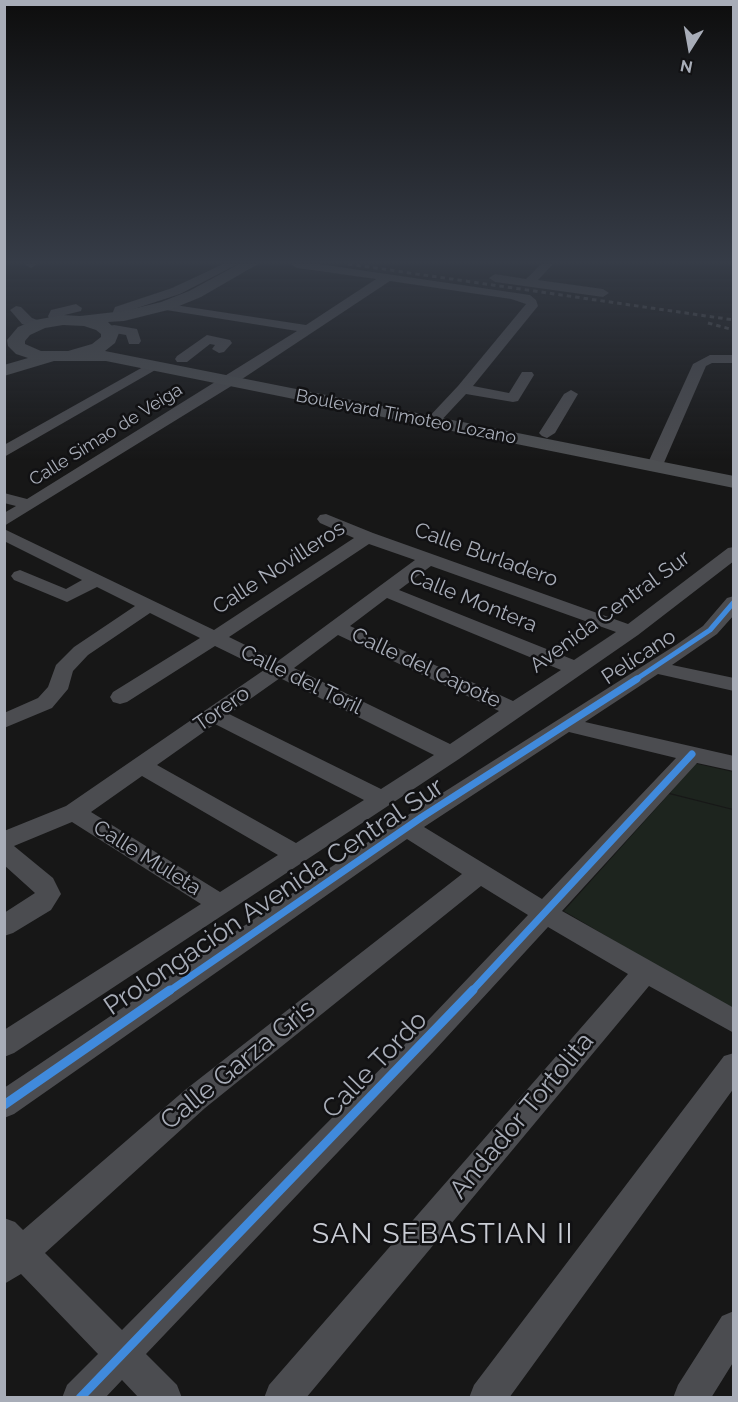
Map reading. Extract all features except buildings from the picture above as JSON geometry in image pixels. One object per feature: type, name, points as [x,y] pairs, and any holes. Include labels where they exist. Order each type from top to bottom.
[{"type":"main road","points":[[30,329],[11,344],[30,354],[50,357]]},
{"type":"main road","points":[[4,371],[50,357],[77,354],[98,348],[112,329]]},
{"type":"main road","name":"Boulevard Timoteo Lozano","points":[[112,329],[121,346],[182,358],[236,376]]},
{"type":"main road","name":"Boulevard Timoteo Lozano","points":[[77,354],[236,376],[657,460],[734,469]]},
{"type":"main road","name":"Boulevard Timoteo Lozano","points":[[437,417],[547,433],[734,482]]},
{"type":"street","points":[[115,329],[132,332],[134,341]]},
{"type":"street","name":"Calle Simao de Veiga","points":[[4,521],[307,329]]},
{"type":"street","points":[[437,417],[513,329]]},
{"type":"street","points":[[182,358],[207,339],[225,343],[219,349]]},
{"type":"street","points":[[657,460],[700,364],[710,359],[734,359]]},
{"type":"street","points":[[4,452],[152,366]]},
{"type":"street","points":[[463,389],[513,398],[527,375]]},
{"type":"street","points":[[547,433],[567,400]]},
{"type":"street","points":[[4,498],[30,505]]},
{"type":"street","name":"Calle Burladero","points":[[326,519],[368,537],[631,631]]},
{"type":"street","name":"Calle del Toril","points":[[4,534],[452,754]]},
{"type":"street","name":"Calle Novilleros","points":[[120,697],[368,537]]},
{"type":"street","name":"Avenida Central Sur","points":[[514,710],[631,631],[734,552]]},
{"type":"street","name":"Torero","points":[[4,841],[74,812],[280,669],[428,559]]},
{"type":"street","points":[[20,576],[67,596],[97,579]]},
{"type":"street","name":"Calle Montera","points":[[386,591],[575,668]]},
{"type":"street","points":[[4,721],[45,703],[58,689],[63,669],[81,651],[150,605]]},
{"type":"street","name":"Pelícano","points":[[568,725],[710,630],[730,610]]},
{"type":"street","name":"Calle del Capote","points":[[337,627],[514,710]]},
{"type":"street","points":[[652,667],[734,685]]},
{"type":"street","name":"Prolongación Avenida Central Sur","points":[[4,1045],[382,800],[514,710]]},
{"type":"street","points":[[213,715],[382,800]]},
{"type":"street","points":[[568,725],[734,764]]},
{"type":"street","name":"Prolongación Avenida Central Sur","points":[[4,1105],[407,828],[568,725]]},
{"type":"street","name":"Calle Tordo","points":[[80,1398],[424,1043],[692,754]]},
{"type":"street","points":[[142,766],[296,854]]},
{"type":"street","name":"Calle Muleta","points":[[74,812],[219,904]]},
{"type":"street","points":[[407,828],[545,913],[734,1022]]},
{"type":"street","points":[[4,851],[48,890],[47,898],[4,926]]},
{"type":"street","name":"Calle Garza Gris","points":[[10,1251],[195,1099],[480,873]]},
{"type":"street","name":"Andador Tortolita","points":[[282,1398],[645,972]]},
{"type":"street","points":[[487,1398],[734,1065]]},
{"type":"street","points":[[10,1251],[164,1398]]},
{"type":"street","points":[[691,1398],[734,1328]]},
{"type":"shaded area","points":[[693,763],[733,772],[733,809],[670,793]]},
{"type":"shaded area","points":[[669,794],[733,810],[733,1011],[564,911]]},
{"type":"cycle path","points":[[4,1105],[422,817],[683,649],[710,630],[734,602]]},
{"type":"cycle path","points":[[80,1398],[424,1043],[692,754]]},
{"type":"district","name":"SAN SEBASTIAN II","points":[[443,1235]]}]
